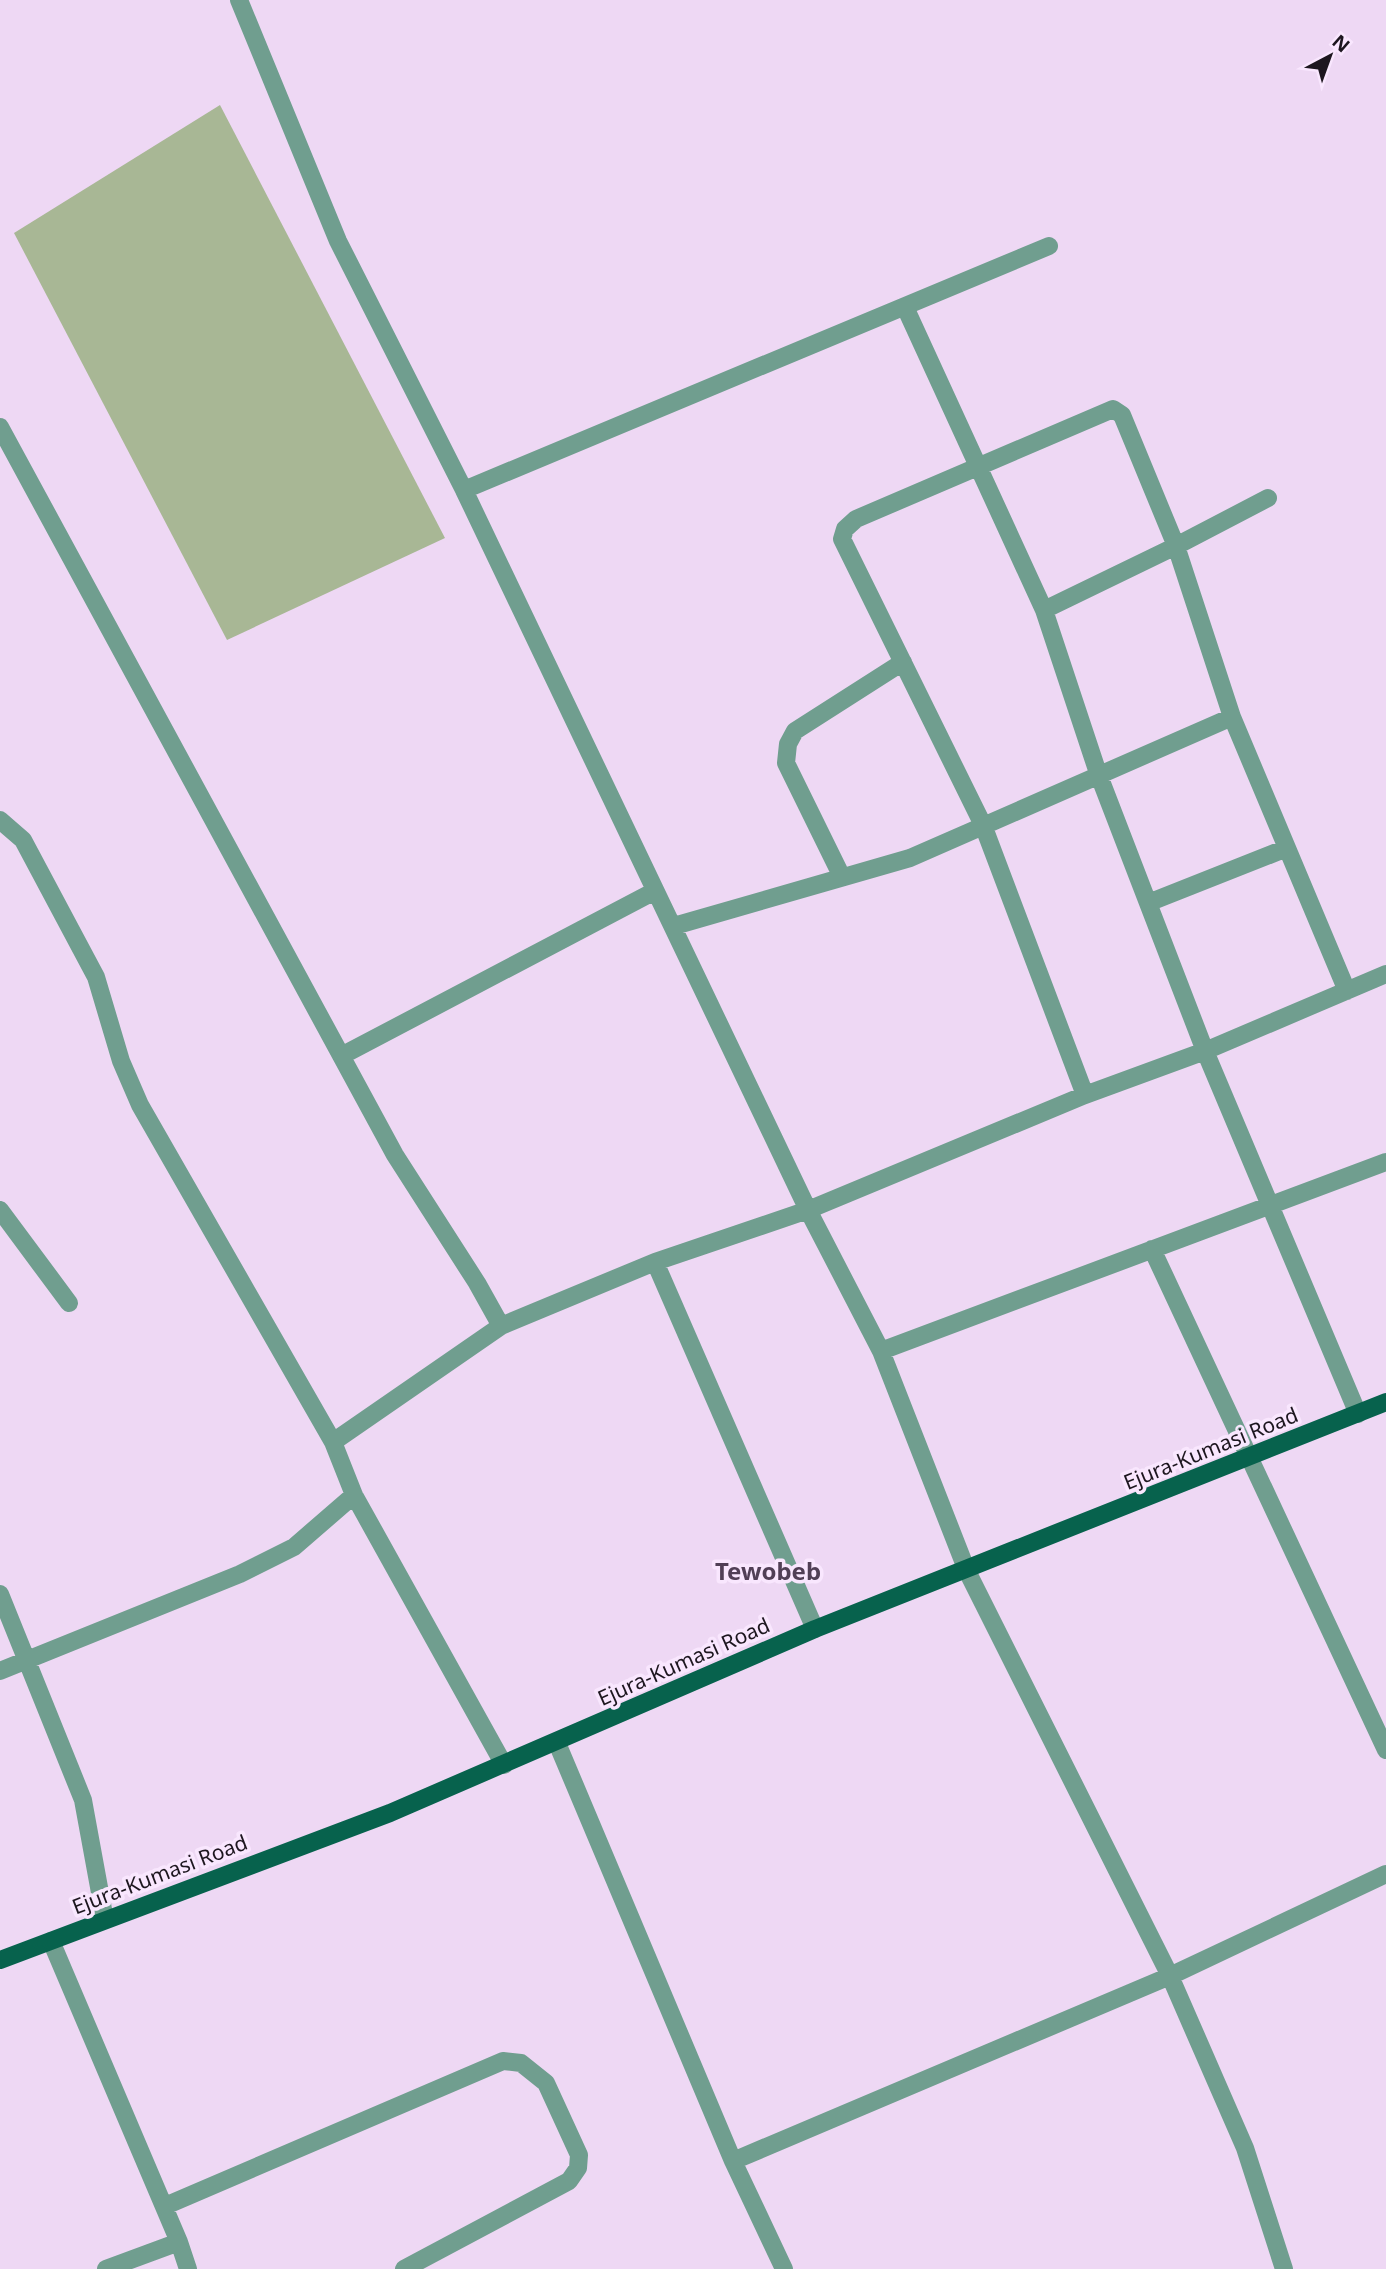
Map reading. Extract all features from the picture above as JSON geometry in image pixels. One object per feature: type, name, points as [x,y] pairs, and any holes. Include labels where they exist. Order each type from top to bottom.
[{"type":"main road","name":"Ejura-Kumasi Road","points":[[0,1960],[390,1813],[816,1629],[1386,1402]]},
{"type":"street","points":[[239,0],[338,241],[464,490],[653,892],[674,926],[808,1210],[881,1351],[967,1571],[1170,1976],[1245,2148],[1284,2269]]},
{"type":"street","points":[[464,490],[1049,246]]},
{"type":"street","points":[[905,307],[1044,610],[1098,773],[1147,903],[1205,1051],[1358,1414]]},
{"type":"street","points":[[1086,1095],[983,825],[842,539],[845,529],[856,519],[1113,409],[1122,415],[1176,546],[1232,717],[1347,991]]},
{"type":"street","points":[[0,427],[395,1155],[501,1326]]},
{"type":"street","points":[[1044,610],[1268,498]]},
{"type":"street","points":[[842,877],[786,762],[788,744],[795,731],[903,662]]},
{"type":"street","points":[[674,926],[910,858],[1098,773],[1232,717]]},
{"type":"street","points":[[0,820],[23,840],[34,859],[96,977],[121,1061],[140,1105],[333,1442],[354,1495],[505,1765]]},
{"type":"street","points":[[1147,903],[1287,848]]},
{"type":"street","points":[[343,1055],[653,892]]},
{"type":"street","points":[[333,1442],[501,1326],[655,1262],[808,1210],[1086,1095],[1205,1051],[1386,974]]},
{"type":"street","points":[[881,1351],[1386,1162]]},
{"type":"street","points":[[0,1209],[69,1303]]},
{"type":"street","points":[[1152,1249],[1386,1750]]},
{"type":"street","points":[[655,1262],[816,1629]]},
{"type":"street","points":[[0,1671],[240,1574],[294,1547],[354,1495]]},
{"type":"street","points":[[0,1594],[83,1800],[105,1920]]},
{"type":"street","points":[[557,1743],[733,2161],[783,2269]]},
{"type":"street","points":[[733,2161],[1170,1976],[1386,1874]]},
{"type":"street","points":[[51,1941],[165,2206],[188,2269]]},
{"type":"street","points":[[165,2206],[503,2061],[521,2063],[545,2083],[579,2155],[578,2168],[569,2181],[404,2269]]},
{"type":"street","points":[[106,2269],[180,2242]]},
{"type":"green space","points":[[220,105],[445,538],[227,640],[14,233]]},
{"type":"district","name":"Tewobeb","points":[[768,1572]]}]
